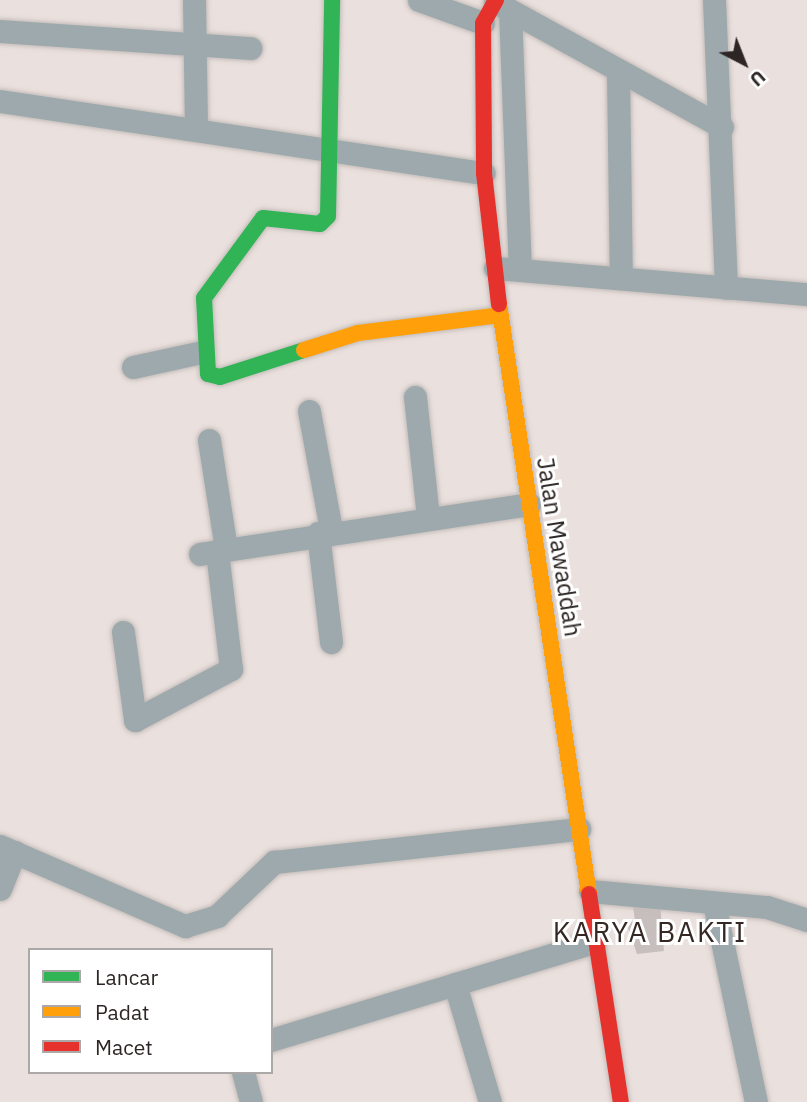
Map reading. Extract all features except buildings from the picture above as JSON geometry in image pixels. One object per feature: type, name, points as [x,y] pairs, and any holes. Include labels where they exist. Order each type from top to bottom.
[{"type":"street","points":[[194,0],[196,126]]},
{"type":"street","points":[[332,0],[334,148],[325,221],[263,218],[253,224],[204,298],[202,352],[208,374],[220,377],[358,333],[500,315]]},
{"type":"street","points":[[419,0],[483,23],[500,4]]},
{"type":"street","points":[[714,0],[722,127],[726,288]]},
{"type":"street","points":[[500,4],[618,72],[722,127]]},
{"type":"street","points":[[500,4],[520,267]]},
{"type":"street","name":"Jalan Mawaddah","points":[[483,23],[484,173],[500,315],[590,891],[594,942],[621,1102]]},
{"type":"street","points":[[0,31],[250,48]]},
{"type":"street","points":[[618,72],[621,277]]},
{"type":"street","points":[[0,101],[196,126],[484,173]]},
{"type":"street","points":[[495,268],[520,267],[807,294]]},
{"type":"street","points":[[132,367],[202,352]]},
{"type":"street","points":[[415,397],[428,516]]},
{"type":"street","points":[[309,411],[324,531],[331,642]]},
{"type":"street","points":[[123,632],[135,720],[231,669],[214,551],[209,440]]},
{"type":"street","points":[[214,551],[324,531],[529,504]]},
{"type":"street","points":[[0,889],[8,849],[194,926],[217,916],[274,862],[579,829]]},
{"type":"street","points":[[590,891],[767,907],[807,920]]},
{"type":"street","points":[[714,903],[755,1102]]},
{"type":"street","points":[[273,1039],[594,942]]},
{"type":"street","points":[[455,984],[490,1102]]},
{"type":"street","points":[[244,1074],[251,1102]]},
{"type":"traffic: fast","points":[[304,350],[220,377],[208,374],[204,298],[263,218],[320,224],[328,216],[332,0]]},
{"type":"traffic: slow","points":[[499,304],[589,894]]},
{"type":"traffic: slow","points":[[304,350],[358,333],[500,315]]},
{"type":"traffic: jam","points":[[496,0],[483,23],[484,173],[499,304]]},
{"type":"traffic: jam","points":[[589,894],[621,1102]]},
{"type":"district","name":"KARYA BAKTI","points":[[650,932]]}]
